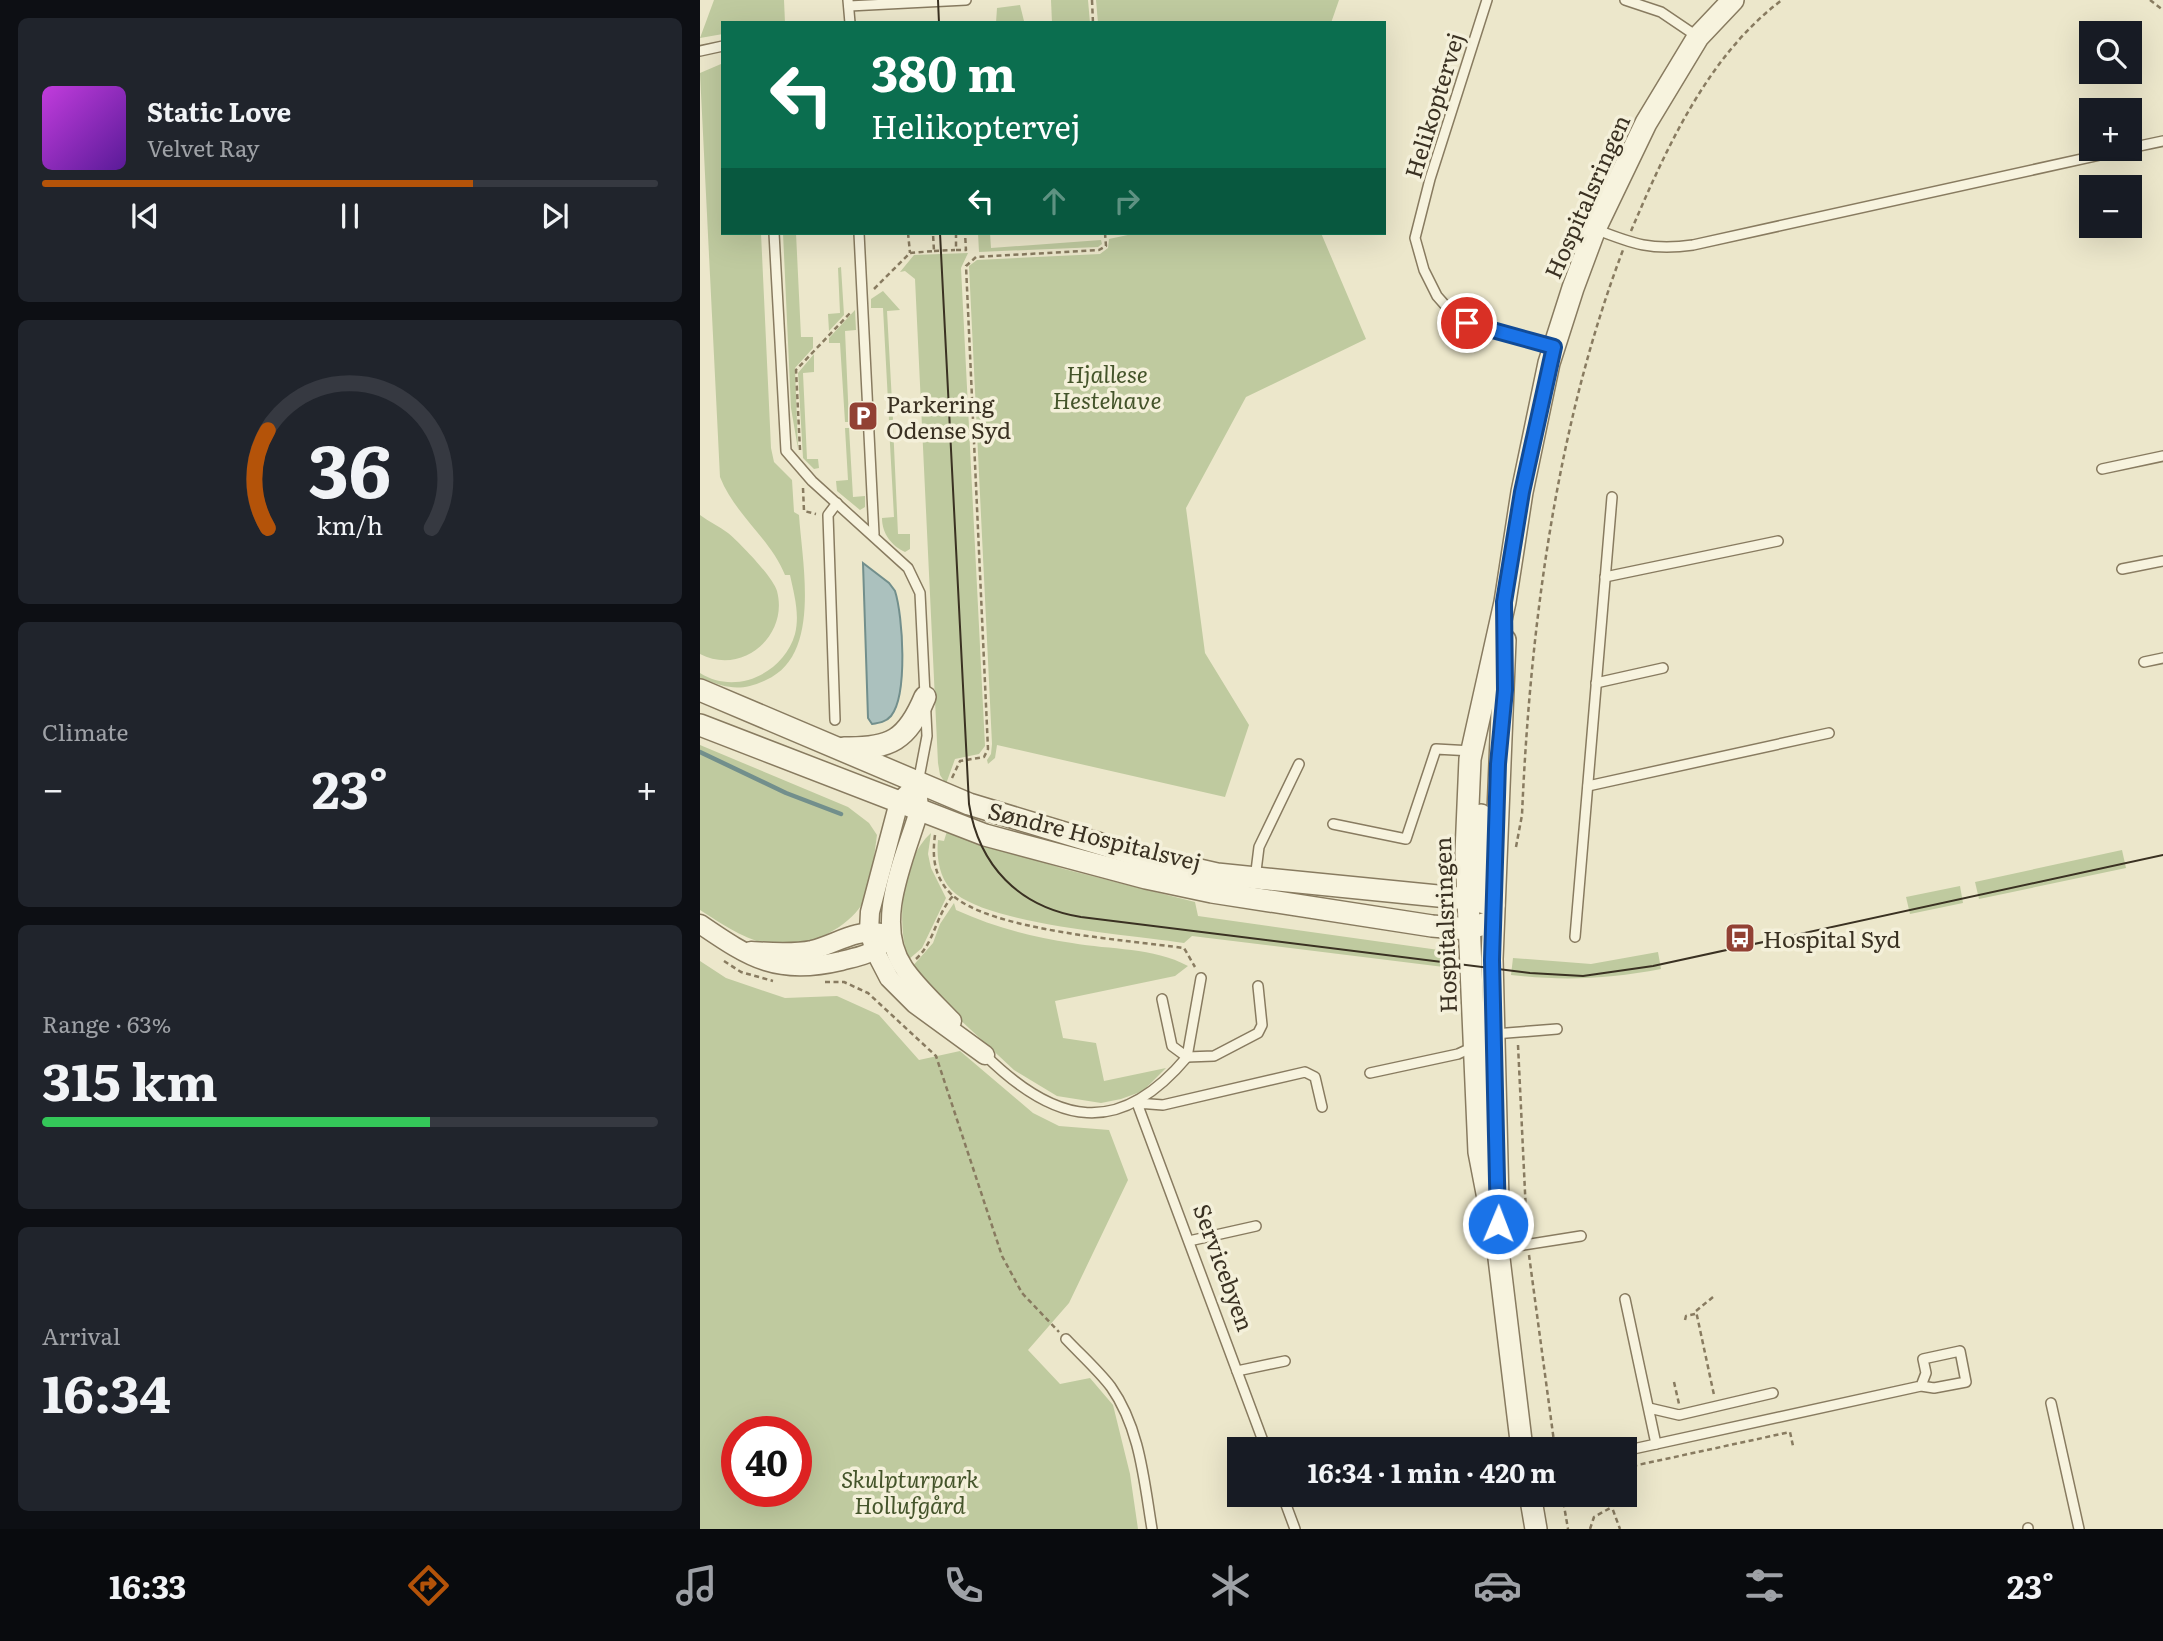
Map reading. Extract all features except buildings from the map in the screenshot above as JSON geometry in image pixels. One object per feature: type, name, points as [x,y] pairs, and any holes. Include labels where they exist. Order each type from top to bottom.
[{"type":"street","name":"Hospitalsringen","points":[[1479,913],[1465,853],[1472,751],[1504,602],[1522,492],[1554,347],[1595,229],[1646,123],[1698,37],[1733,0]]},
{"type":"street","name":"Hospitalsringen","points":[[1497,1250],[1498,1123],[1470,951],[1479,913],[1498,764],[1505,690],[1504,602]]},
{"type":"street","points":[[1484,1040],[1479,913],[1485,687]]},
{"type":"street","name":"Søndre Hospitalsvej","points":[[700,690],[832,748],[995,813],[1147,858],[1217,874],[1255,891],[1479,913]]},
{"type":"street","points":[[832,748],[866,749],[896,740],[915,721],[925,697]]},
{"type":"street","name":"Søndre Hospitalsvej","points":[[700,725],[985,835],[1146,878],[1479,913]]},
{"type":"street","points":[[918,783],[899,802],[870,912],[870,931],[875,951],[985,1055]]},
{"type":"street","points":[[897,973],[891,935],[895,893],[919,811],[918,783]]},
{"type":"street","points":[[1255,891],[1356,925],[1456,945],[1470,951]]},
{"type":"street","points":[[700,924],[743,951],[773,965],[796,968],[838,962],[875,951],[891,935]]},
{"type":"street","points":[[743,951],[793,953],[870,931],[891,935]]},
{"type":"street","name":"Hospitalsringen","points":[[1484,1040],[1479,1152],[1497,1250],[1520,1437]]},
{"type":"street","points":[[1532,1507],[1536,1529]]},
{"type":"lane","points":[[850,21],[849,3],[966,0]]},
{"type":"lane","name":"Helikoptervej","points":[[1487,0],[1427,189],[1415,238],[1437,296],[1452,313],[1479,328],[1554,347]]},
{"type":"lane","points":[[1625,0],[1661,12],[1698,37]]},
{"type":"lane","points":[[700,51],[721,46]]},
{"type":"lane","points":[[2142,145],[2163,141]]},
{"type":"lane","points":[[1595,229],[1626,242],[1661,250],[2079,159]]},
{"type":"lane","points":[[774,235],[786,451],[802,471],[874,534],[908,568],[920,593],[927,736],[918,783]]},
{"type":"lane","points":[[859,235],[874,534]]},
{"type":"lane","points":[[2102,469],[2163,456]]},
{"type":"lane","points":[[1575,937],[1612,496]]},
{"type":"lane","points":[[835,720],[828,515],[837,503]]},
{"type":"lane","points":[[1605,577],[1778,541]]},
{"type":"lane","points":[[2122,569],[2163,561]]},
{"type":"lane","points":[[2144,662],[2163,658]]},
{"type":"lane","points":[[1597,683],[1663,668]]},
{"type":"lane","points":[[1588,786],[1829,733]]},
{"type":"lane","points":[[1333,824],[1406,839],[1436,749],[1472,751]]},
{"type":"lane","points":[[1255,891],[1259,847],[1299,764]]},
{"type":"lane","points":[[985,1055],[1008,1078],[1045,1102],[1079,1112],[1113,1112],[1137,1104],[1155,1092],[1188,1057],[1201,978]]},
{"type":"lane","points":[[1162,999],[1172,1046],[1188,1057],[1214,1056],[1258,1033],[1262,1025],[1258,986]]},
{"type":"lane","points":[[1370,1073],[1455,1055],[1484,1040],[1516,1031],[1557,1029]]},
{"type":"lane","points":[[1137,1104],[1163,1105],[1305,1072],[1315,1077],[1322,1107]]},
{"type":"lane","name":"Servicebyen","points":[[1137,1104],[1262,1437]]},
{"type":"lane","points":[[1189,1241],[1256,1226]]},
{"type":"lane","points":[[1497,1250],[1581,1236]]},
{"type":"lane","points":[[1625,1299],[1656,1444]]},
{"type":"lane","points":[[1066,1339],[1110,1386],[1122,1405],[1142,1464],[1152,1529]]},
{"type":"lane","points":[[1637,1448],[1921,1386],[1934,1388],[1966,1382],[1960,1351],[1923,1359],[1926,1373],[1921,1386]]},
{"type":"lane","points":[[1237,1371],[1285,1361]]},
{"type":"lane","points":[[1648,1408],[1681,1414],[1773,1393]]},
{"type":"lane","points":[[2051,1403],[2079,1529]]},
{"type":"lane","points":[[1287,1507],[1295,1529]]},
{"type":"path","points":[[1092,0],[1093,21]]},
{"type":"path","points":[[1514,857],[1522,815],[1524,767],[1542,600],[1566,440],[1597,320],[1626,242],[1653,181],[1707,84],[1733,45],[1782,0]]},
{"type":"path","points":[[2150,0],[2163,10]]},
{"type":"path","points":[[908,235],[910,253]]},
{"type":"path","points":[[933,235],[934,251]]},
{"type":"path","points":[[956,235],[956,250]]},
{"type":"path","points":[[828,520],[809,510],[804,511],[796,370],[910,253],[966,250],[965,235]]},
{"type":"path","points":[[947,795],[957,763],[963,759],[984,757],[988,749],[966,266],[976,257],[1102,250],[1106,246],[1105,235]]},
{"type":"path","points":[[940,819],[933,851],[934,866],[953,896],[973,909],[1012,923],[1184,948],[1201,978]]},
{"type":"path","points":[[868,993],[897,973],[926,947],[940,915],[953,896]]},
{"type":"path","points":[[720,959],[741,972],[778,981]]},
{"type":"path","points":[[817,982],[844,982],[868,993],[936,1056],[1002,1256],[1022,1293],[1066,1339]]},
{"type":"path","points":[[1516,1031],[1528,1245],[1553,1437]]},
{"type":"path","points":[[1685,1320],[1686,1316],[1696,1314],[1713,1297]]},
{"type":"path","points":[[1696,1314],[1714,1396]]},
{"type":"path","points":[[1704,1376],[1709,1375]]},
{"type":"path","points":[[1674,1382],[1681,1414]]},
{"type":"path","points":[[1679,1404],[1690,1401]]},
{"type":"path","points":[[1637,1465],[1790,1432],[1793,1446]]},
{"type":"path","points":[[1686,1438],[1690,1453]]},
{"type":"path","points":[[1564,1507],[1568,1529]]},
{"type":"path","points":[[1590,1529],[1594,1517],[1612,1507],[1620,1529]]},
{"type":"green space","points":[[714,0],[784,0],[785,21],[721,21],[721,34],[700,38]]},
{"type":"green space","points":[[1051,0],[1088,0],[1090,21],[1052,21]]},
{"type":"green space","points":[[1096,0],[1339,0],[1332,21],[1098,21]]},
{"type":"green space","points":[[1020,5],[1024,21],[996,21],[997,8]]},
{"type":"green space","points":[[721,64],[721,235],[761,235],[771,448],[774,462],[792,480],[794,512],[799,515],[805,582],[802,630],[795,651],[784,668],[766,680],[750,686],[720,685],[704,679],[700,682],[700,673],[714,680],[728,682],[757,677],[770,670],[781,660],[795,634],[796,604],[790,575],[785,575],[771,549],[726,491],[720,477],[700,73]]},
{"type":"green space","points":[[783,235],[796,235],[801,337],[813,337],[813,348],[795,368],[798,449],[791,408]]},
{"type":"green space","points":[[978,235],[990,235],[991,248],[1101,240],[1102,244],[1098,247],[979,252]]},
{"type":"green space","name":"Hjallese Hestehave","points":[[1128,235],[1322,235],[1366,339],[1246,397],[1186,508],[1205,653],[1249,725],[1225,797],[997,745],[995,758],[988,764],[987,760],[992,744],[969,266],[977,260],[1100,254],[1108,248],[1109,239]]},
{"type":"green space","points":[[968,253],[961,268],[985,746],[979,754],[955,759],[946,784],[940,775],[938,763],[915,279],[905,271],[900,272],[914,255]]},
{"type":"green space","points":[[841,267],[844,315],[829,331],[828,314],[840,313],[838,268]]},
{"type":"green space","points":[[883,291],[900,310],[887,311],[893,420],[889,420],[883,308],[871,308],[871,299]]},
{"type":"green space","points":[[855,310],[856,330],[845,331],[849,422],[845,422],[840,343],[829,343],[829,338]]},
{"type":"green space","points":[[814,354],[814,372],[803,373],[807,459],[818,459],[819,468],[814,469],[803,458],[798,373]]},
{"type":"green space","points":[[893,425],[898,534],[910,534],[910,549],[905,552],[889,539],[882,524],[882,518],[894,517],[889,426]]},
{"type":"green space","points":[[845,428],[849,428],[853,497],[865,496],[865,507],[860,510],[837,491],[836,481],[848,480]]},
{"type":"green space","points":[[700,515],[740,544],[763,569],[777,591],[779,608],[776,623],[759,648],[746,656],[731,660],[700,654]]},
{"type":"green space","points":[[700,745],[848,807],[869,823],[877,835],[870,880],[862,904],[844,923],[807,942],[793,945],[767,944],[732,930],[700,910]]},
{"type":"green space","points":[[947,831],[1064,869],[1195,902],[1198,916],[1446,951],[1456,958],[1460,969],[1192,936],[1184,943],[1065,927],[1001,914],[975,905],[956,894],[946,883],[940,870],[938,840],[944,841]]},
{"type":"green space","points":[[931,833],[928,854],[931,868],[946,898],[922,948],[908,960],[902,910],[907,875],[921,845]]},
{"type":"green space","points":[[2122,850],[2126,868],[1979,899],[1975,882]]},
{"type":"green space","points":[[1960,886],[1963,903],[1910,914],[1906,897]]},
{"type":"green space","points":[[954,903],[956,910],[1013,931],[1057,941],[1161,955],[1188,966],[1175,976],[1055,1001],[1063,1038],[1096,1043],[1104,1081],[1166,1068],[1143,1091],[1101,1103],[1057,1096],[1014,1070],[926,988],[911,968],[933,943],[940,924]]},
{"type":"green space","points":[[1658,952],[1661,969],[1642,972],[1568,978],[1511,975],[1513,958],[1591,964]]},
{"type":"green space","name":"Skulpturpark Hollufgård","points":[[700,961],[726,978],[785,998],[837,996],[879,1015],[919,1060],[960,1051],[1033,1113],[1059,1126],[1109,1130],[1128,1180],[1069,1303],[1028,1350],[1060,1384],[1090,1378],[1113,1405],[1130,1474],[1138,1529],[700,1529]]},
{"type":"water","points":[[863,563],[895,591],[902,636],[902,674],[896,706],[887,720],[872,724],[868,718]]},
{"type":"waterway","points":[[700,752],[786,793],[841,814]]},
{"type":"tram line","points":[[938,0],[939,21]]},
{"type":"tram line","points":[[940,235],[969,804],[974,826],[992,864],[1021,893],[1039,904],[1081,917],[1530,973],[1583,976],[1653,966],[2163,855]]},
{"type":"place","name":"Parkering Odense Syd","points":[[863,416]]},
{"type":"place","name":"Hospital Syd","points":[[1740,938]]},
{"type":"route","points":[[1467,323],[1554,347],[1522,492],[1504,602],[1505,690],[1498,764],[1492,960],[1499,1149],[1498,1224]]}]
